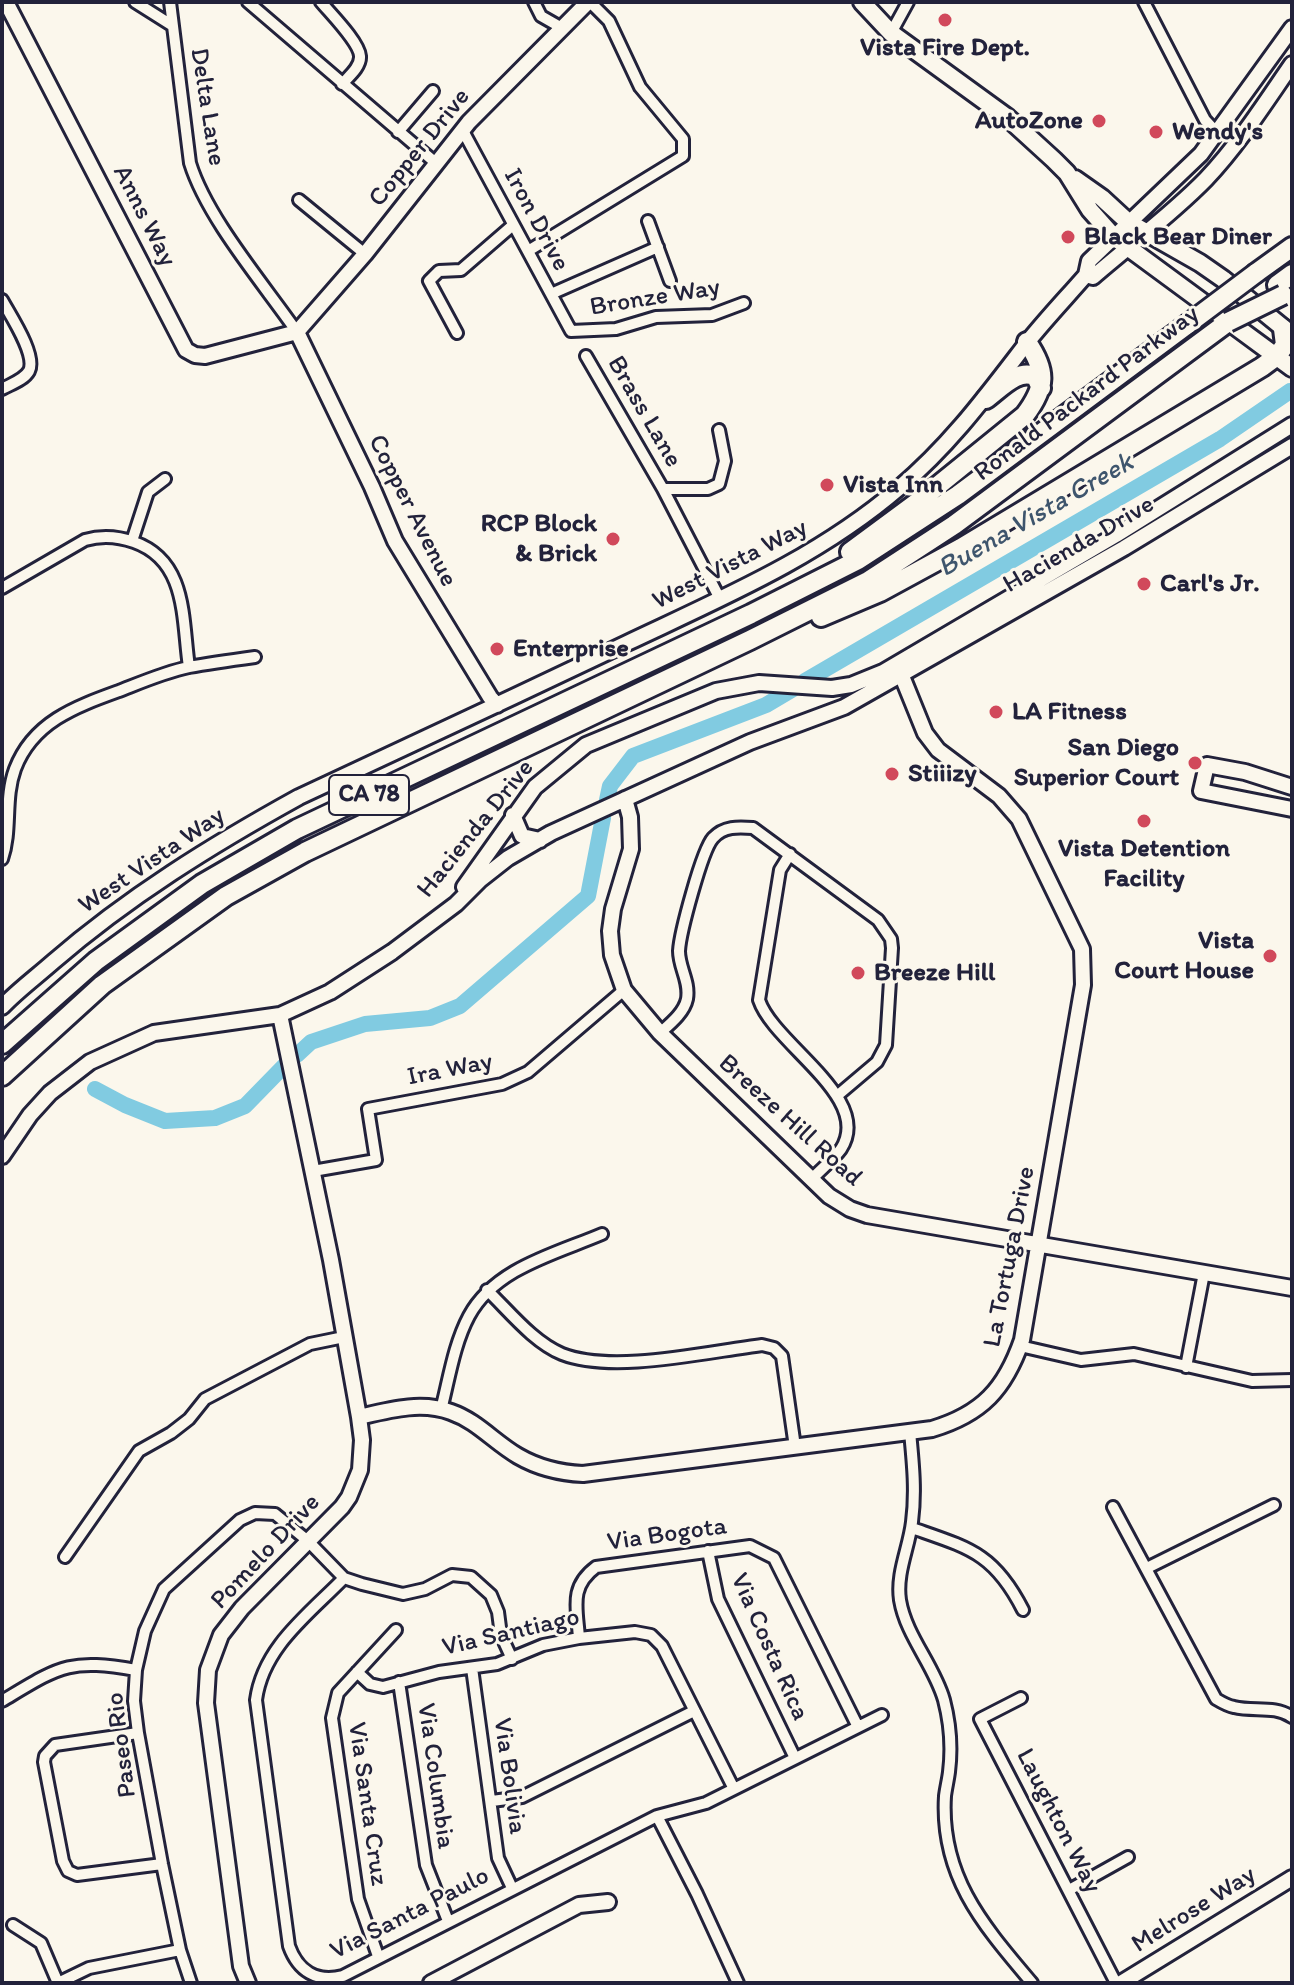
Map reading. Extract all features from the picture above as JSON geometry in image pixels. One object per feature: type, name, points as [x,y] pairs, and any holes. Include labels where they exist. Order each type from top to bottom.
[{"type":"highway","name":"Ronald Packard Parkway","points":[[2,1044],[67,984],[140,927],[249,856],[297,829],[771,605],[897,536],[958,495],[1292,247]]},
{"type":"highway","name":"Ronald Packard Parkway","points":[[2,1076],[63,1018],[135,959],[250,882],[342,834],[855,588],[910,555],[1228,322],[1286,286]]},
{"type":"highway","points":[[750,640],[801,626],[880,592],[1262,367],[1285,362],[1288,332]]},
{"type":"highway","points":[[771,605],[876,534],[1011,428],[1037,399],[1041,388],[1041,366],[1027,342]]},
{"type":"highway","points":[[986,399],[1026,373],[1036,377],[1041,388]]},
{"type":"main road","points":[[862,2],[891,33],[1008,118],[1067,173],[1102,198],[1128,222],[1211,271],[1288,332]]},
{"type":"main road","points":[[1067,173],[1090,210],[1114,237],[1285,362]]},
{"type":"street","name":"Anns Way","points":[[6,2],[186,350],[205,356],[297,332]]},
{"type":"street","points":[[135,2],[173,26]]},
{"type":"street","name":"Delta Lane","points":[[170,2],[194,178],[209,207],[297,332]]},
{"type":"street","points":[[248,2],[437,164]]},
{"type":"street","points":[[321,2],[355,44],[360,56],[358,66],[342,84]]},
{"type":"street","points":[[534,2],[541,16],[562,28]]},
{"type":"street","name":"Copper Drive","points":[[297,332],[365,254],[469,122],[589,2]]},
{"type":"street","points":[[528,251],[683,156],[683,139],[640,87],[609,21],[589,2]]},
{"type":"street","points":[[891,33],[908,2]]},
{"type":"street","points":[[1144,2],[1205,120],[1217,133]]},
{"type":"street","name":"West Vista Way","points":[[3,1004],[94,927],[229,836],[299,797],[720,599],[812,552],[849,528],[941,450],[986,399],[1027,342],[1086,275],[1089,261],[1181,174],[1217,133],[1292,28]]},
{"type":"street","name":"West Vista Way","points":[[1086,275],[1093,277],[1147,233],[1223,160],[1292,64]]},
{"type":"street","points":[[398,132],[433,91]]},
{"type":"street","name":"Iron Drive","points":[[463,131],[571,331]]},
{"type":"street","points":[[299,200],[365,254]]},
{"type":"street","points":[[648,221],[670,281]]},
{"type":"street","points":[[457,333],[429,281],[439,271],[461,270],[513,225]]},
{"type":"street","points":[[551,294],[658,247]]},
{"type":"street","points":[[2,300],[31,356],[30,369],[23,377],[2,389]]},
{"type":"street","name":"Bronze Way","points":[[571,331],[616,329],[656,317],[712,315],[744,303]]},
{"type":"street","name":"Copper Avenue","points":[[297,332],[372,486],[395,541],[497,705]]},
{"type":"street","name":"Brass Lane","points":[[586,356],[663,489],[720,599]]},
{"type":"street","name":"Hacienda Drive","points":[[2,1156],[30,1115],[50,1093],[102,1055],[154,1033],[280,1015],[330,992],[425,928],[508,858],[625,799],[750,742],[844,707],[899,669],[1292,425]]},
{"type":"street","name":"Brass Lane","points":[[663,489],[708,489],[719,484],[725,461],[719,430]]},
{"type":"street","name":"Hacienda Drive","points":[[425,928],[468,882],[535,787],[586,745],[716,691],[759,683],[832,688],[899,669],[1124,548],[1292,446]]},
{"type":"street","points":[[132,541],[148,492],[165,479]]},
{"type":"street","points":[[2,588],[85,540],[98,536],[132,541],[152,550],[173,572],[178,586],[189,667]]},
{"type":"street","points":[[2,859],[7,845],[6,784],[33,738],[58,716],[189,667],[255,657]]},
{"type":"street","name":"La Tortuga Drive","points":[[359,1417],[405,1407],[450,1411],[485,1429],[518,1456],[561,1473],[583,1474],[910,1432],[952,1423],[976,1410],[1005,1381],[1020,1346],[1039,1244],[1083,985],[1082,949],[1019,819],[999,796],[938,750],[925,733],[899,669]]},
{"type":"street","points":[[1292,787],[1245,772],[1207,765],[1201,791],[1292,809]]},
{"type":"street","name":"Breeze Hill Road","points":[[625,799],[630,817],[631,849],[615,900],[610,931],[612,955],[624,990],[660,1033],[829,1196],[867,1215],[1292,1288]]},
{"type":"street","points":[[513,815],[522,836],[540,840]]},
{"type":"street","points":[[660,1033],[678,1016],[687,1000],[687,979],[679,950],[702,856],[713,837],[735,826],[753,828],[878,920],[891,939],[886,1045],[877,1062],[838,1095]]},
{"type":"street","points":[[790,854],[780,870],[759,1000],[767,1018],[838,1095],[849,1125],[841,1149],[811,1180]]},
{"type":"street","name":"Ira Way","points":[[313,1171],[376,1160],[368,1109],[502,1084],[518,1077],[528,1072],[624,990]]},
{"type":"street","name":"Pomelo Drive","points":[[248,1983],[241,1966],[206,1703],[208,1670],[221,1635],[242,1608],[349,1497],[360,1470],[362,1440],[313,1171],[280,1015]]},
{"type":"street","points":[[441,1410],[460,1336],[469,1314],[487,1290],[517,1269],[602,1234]]},
{"type":"street","points":[[1186,1367],[1204,1273]]},
{"type":"street","points":[[487,1290],[534,1335],[560,1353],[603,1363],[762,1345],[774,1348],[782,1356],[795,1447]]},
{"type":"street","points":[[65,1557],[139,1451],[189,1419],[205,1399],[310,1344],[344,1337]]},
{"type":"street","points":[[1020,1346],[1081,1360],[1134,1354],[1252,1381],[1292,1380]]},
{"type":"street","points":[[910,1432],[916,1492],[912,1528],[904,1553],[900,1600],[907,1622],[943,1697],[950,1733],[945,1797],[947,1839],[964,1895],[982,1923],[1032,1983]]},
{"type":"street","points":[[1147,1568],[1274,1505]]},
{"type":"street","points":[[1113,1507],[1216,1699],[1234,1707],[1266,1709],[1292,1717]]},
{"type":"street","name":"Paseo Rio","points":[[191,1983],[180,1950],[138,1733],[134,1701],[136,1670],[145,1631],[164,1589],[240,1520],[255,1513],[275,1514],[308,1541],[344,1578]]},
{"type":"street","points":[[912,1528],[969,1548],[984,1558],[998,1569],[1023,1610]]},
{"type":"street","name":"Via Bogota","points":[[579,1638],[578,1586],[585,1575],[596,1567],[750,1546],[774,1558],[858,1727]]},
{"type":"street","name":"Via Costa Rica","points":[[708,1551],[718,1599],[795,1758]]},
{"type":"street","points":[[344,1578],[403,1594],[425,1589],[452,1575],[471,1577],[491,1595],[498,1612],[501,1635],[512,1659]]},
{"type":"street","name":"Via Santa Paulo","points":[[344,1578],[267,1661],[256,1700],[289,1946],[293,1958],[308,1974],[330,1979],[343,1976],[512,1888],[658,1817],[706,1803],[882,1715]]},
{"type":"street","name":"Via Santa Cruz","points":[[378,1956],[358,1899],[332,1718],[338,1693],[396,1630]]},
{"type":"street","name":"Via Santiago","points":[[357,1672],[370,1684],[383,1687],[512,1659],[543,1645],[579,1638],[635,1632],[651,1635],[662,1646],[734,1789]]},
{"type":"street","points":[[2,1701],[46,1675],[72,1665],[96,1663],[136,1670]]},
{"type":"street","name":"Via Bolivia","points":[[472,1668],[498,1858],[512,1888]]},
{"type":"street","name":"Via Columbia","points":[[399,1682],[426,1865],[448,1921]]},
{"type":"street","name":"Laughton Way","points":[[1021,1698],[980,1719],[1118,1983]]},
{"type":"street","points":[[492,1801],[522,1797],[694,1711]]},
{"type":"street","points":[[138,1733],[55,1745],[45,1756],[46,1776],[63,1861],[68,1871],[77,1875],[162,1864]]},
{"type":"street","points":[[658,1817],[738,1983]]},
{"type":"street","points":[[1069,1890],[1128,1857]]},
{"type":"street","name":"Melrose Way","points":[[1118,1983],[1292,1878]]},
{"type":"street","points":[[431,1983],[579,1905],[608,1902]]},
{"type":"street","points":[[13,1925],[41,1943],[58,1983],[89,1968],[180,1950]]},
{"type":"waterway","name":"Buena Vista Creek","points":[[805,681],[1220,439],[1290,391]]},
{"type":"waterway","name":"Buena Vista Creek","points":[[607,800],[610,786],[633,756],[766,705],[793,689]]},
{"type":"waterway","name":"Buena Vista Creek","points":[[297,1055],[311,1042],[365,1024],[430,1018],[460,1006],[588,896],[603,818]]},
{"type":"waterway","name":"Buena Vista Creek","points":[[95,1089],[165,1121],[215,1118],[245,1106],[285,1065]]},
{"type":"place","name":"Vista Fire Dept.","points":[[945,20]]},
{"type":"place","name":"AutoZone","points":[[1099,121]]},
{"type":"place","name":"Wendy's","points":[[1156,132]]},
{"type":"place","name":"Black Bear Diner","points":[[1068,237]]},
{"type":"place","name":"Vista Inn","points":[[827,485]]},
{"type":"place","name":"RCP Block & Brick","points":[[613,539]]},
{"type":"place","name":"Carl's Jr.","points":[[1144,584]]},
{"type":"place","name":"Enterprise","points":[[497,649]]},
{"type":"place","name":"LA Fitness","points":[[996,712]]},
{"type":"place","name":"San Diego Superior Court","points":[[1195,763]]},
{"type":"place","name":"Stiiizy","points":[[892,774]]},
{"type":"place","name":"Vista Detention Facility","points":[[1144,821]]},
{"type":"place","name":"Vista Court House","points":[[1270,956]]},
{"type":"place","name":"Breeze Hill","points":[[858,973]]}]
